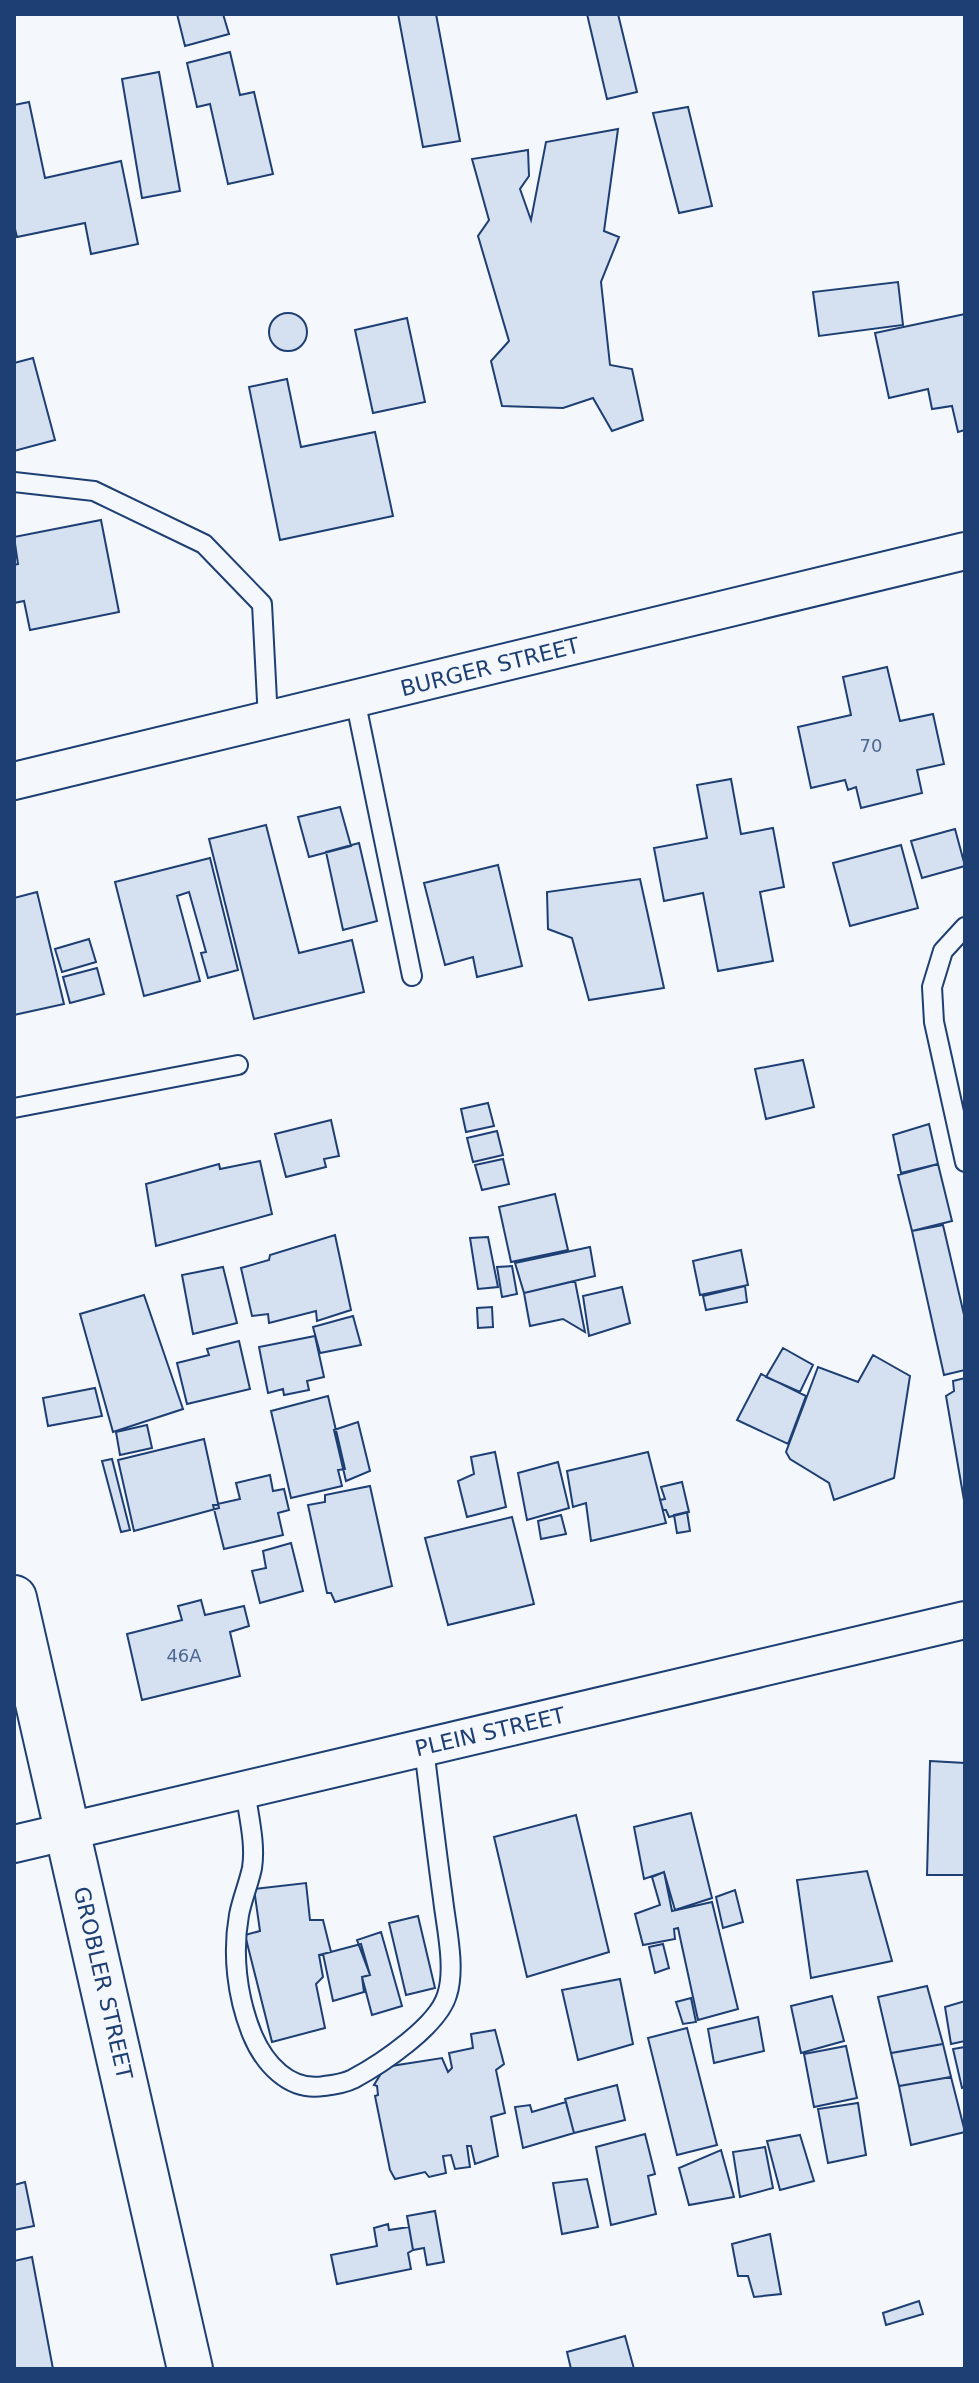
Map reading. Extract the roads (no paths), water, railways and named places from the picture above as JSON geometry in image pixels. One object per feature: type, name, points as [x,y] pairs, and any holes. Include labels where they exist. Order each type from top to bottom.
[{"type":"main road","name":"GROBLER STREET","points":[[14,1598],[190,2369]]},
{"type":"street","name":"BURGER STREET","points":[[14,781],[965,551]]},
{"type":"street","name":"PLEIN STREET","points":[[14,1844],[965,1620]]},
{"type":"lane","points":[[14,482],[94,491],[204,544],[262,604],[268,720]]},
{"type":"lane","points":[[355,699],[412,976]]},
{"type":"lane","points":[[965,927],[943,951],[932,987],[934,1022],[965,1162]]},
{"type":"lane","points":[[14,1108],[238,1065]]},
{"type":"lane","points":[[245,1789],[252,1868],[239,1916],[236,1952],[239,1989],[251,2031],[264,2060],[281,2075],[302,2086],[321,2087],[351,2080],[397,2051],[432,2018],[447,1997],[450,1957],[424,1748]]}]
